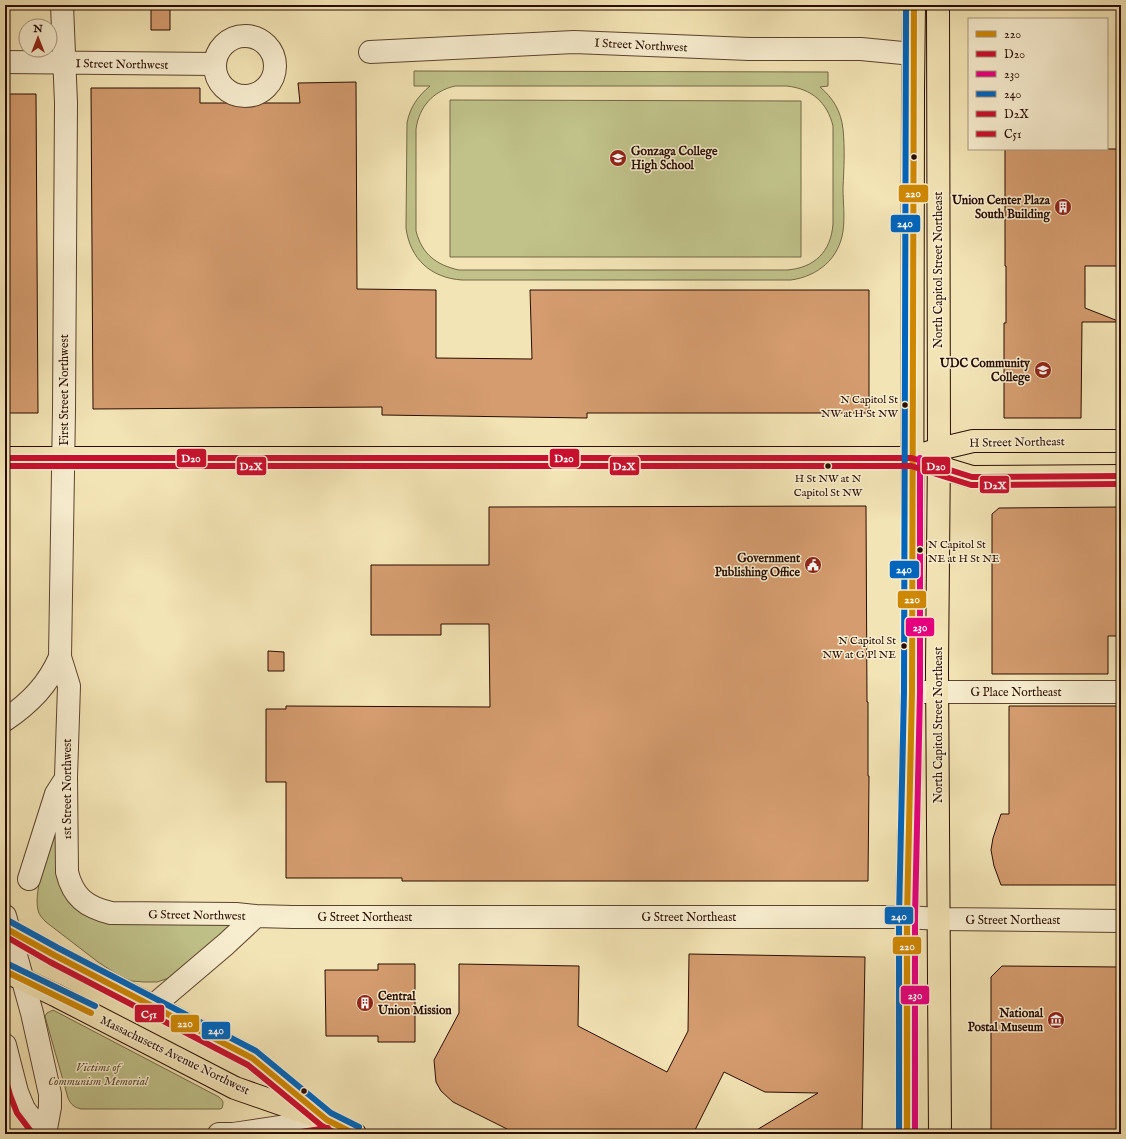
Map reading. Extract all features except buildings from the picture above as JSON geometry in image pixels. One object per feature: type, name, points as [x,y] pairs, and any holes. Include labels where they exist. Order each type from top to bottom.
[{"type":"main road","points":[[907,1134],[907,917],[912,692],[912,270],[914,5]]},
{"type":"main road","name":"North Capitol Street Northeast","points":[[938,5],[938,692],[940,1134]]},
{"type":"main road","points":[[912,270],[938,270]]},
{"type":"main road","name":"H Street Northeast","points":[[939,458],[973,441],[1121,441]]},
{"type":"main road","points":[[5,458],[939,458],[972,477],[1121,476]]},
{"type":"main road","name":"Massachusetts Avenue Northwest","points":[[6,924],[54,955],[252,1058],[327,1120]]},
{"type":"main road","name":"Massachusetts Avenue Northwest","points":[[14,975],[55,994],[235,1088],[327,1120],[355,1134]]},
{"type":"main road","points":[[907,1064],[940,1064]]},
{"type":"street","points":[[62,5],[64,63]]},
{"type":"street","name":"I Street Northwest","points":[[370,52],[574,42],[749,49],[861,49],[913,54]]},
{"type":"street","name":"I Street Northwest","points":[[5,62],[215,64]]},
{"type":"street","name":"First Street Northwest","points":[[5,720],[39,691],[48,680],[60,657],[66,111],[64,63]]},
{"type":"street","name":"1st Street Northwest","points":[[60,657],[68,686],[66,777],[67,872],[70,883],[80,899],[97,910]]},
{"type":"street","name":"G Place Northeast","points":[[912,692],[1121,692]]},
{"type":"street","points":[[29,879],[56,794],[66,777]]},
{"type":"street","name":"G Street Northwest","points":[[97,910],[111,914],[236,914],[256,916]]},
{"type":"street","name":"G Street Northeast","points":[[256,916],[907,917],[939,919],[1121,920]]},
{"type":"street","name":"G Street Northwest","points":[[154,1006],[256,916]]},
{"type":"street","points":[[6,924],[14,975],[32,1013],[50,1094],[50,1108],[44,1134]]},
{"type":"street","points":[[5,1045],[17,1092],[24,1109],[44,1134]]},
{"type":"street","points":[[220,1134],[233,1134],[327,1120]]},
{"type":"green space","points":[[414,71],[828,72],[828,86],[820,87],[836,105],[842,122],[844,136],[844,220],[841,241],[832,258],[826,264],[810,275],[791,280],[462,280],[441,275],[432,271],[417,258],[408,239],[406,228],[407,123],[415,102],[430,86],[414,86]],"holes":[[[455,86],[787,86],[804,90],[817,98],[827,110],[833,126],[832,234],[825,250],[813,262],[805,266],[787,270],[459,270],[437,262],[426,252],[419,239],[416,231],[416,129],[420,114],[428,101],[447,88]]]},
{"type":"green space","points":[[450,100],[801,101],[801,257],[450,257]]},
{"type":"green space","points":[[56,826],[68,895],[233,925],[169,978],[157,982],[144,982],[131,981],[118,975],[98,962],[46,922],[39,913],[37,901],[40,880]]},
{"type":"green space","name":"Victims of Communism Memorial","points":[[53,1010],[219,1097],[223,1102],[222,1108],[81,1109],[75,1106],[68,1098],[45,1016]]},
{"type":"transit line","name":"240","points":[[899,1134],[899,917],[904,692],[906,5]]},
{"type":"transit line","name":"220","points":[[907,1134],[907,917],[912,692],[914,5]]},
{"type":"transit line","name":"D20","points":[[5,458],[912,458],[972,477],[1121,476]]},
{"type":"transit line","name":"230","points":[[915,1134],[915,917],[920,692],[920,458]]},
{"type":"transit line","name":"D2X","points":[[5,466],[911,466],[971,485],[1121,484]]},
{"type":"transit line","name":"240","points":[[9,921],[256,1051],[331,1113],[359,1127]]},
{"type":"transit line","name":"220","points":[[5,928],[252,1058],[327,1120],[355,1134]]},
{"type":"transit line","name":"C51","points":[[5,936],[50,962],[248,1065],[322,1126],[337,1134]]},
{"type":"transit line","name":"240","points":[[8,964],[95,1006]]},
{"type":"transit line","name":"220","points":[[5,971],[91,1013]]},
{"type":"transit line","name":"C51","points":[[5,1077],[17,1113],[33,1134]]},
{"type":"transit line","name":"C51","points":[[287,1134],[328,1128]]},
{"type":"place","name":"Gonzaga College High School","points":[[618,158]]},
{"type":"place","name":"Union Center Plaza South Building","points":[[1063,207]]},
{"type":"place","name":"UDC Community College","points":[[1043,370]]},
{"type":"place","name":"N Capitol St NW at H St NW","points":[[905,405]]},
{"type":"place","name":"H St NW at N Capitol St NW","points":[[828,466]]},
{"type":"place","name":"N Capitol St NE at H St NE","points":[[920,550]]},
{"type":"place","name":"Government Publishing Office","points":[[813,565]]},
{"type":"place","name":"N Capitol St NW at G Pl NE","points":[[904,646]]},
{"type":"place","name":"Central Union Mission","points":[[365,1003]]},
{"type":"place","name":"National Postal Museum","points":[[1056,1020]]}]
